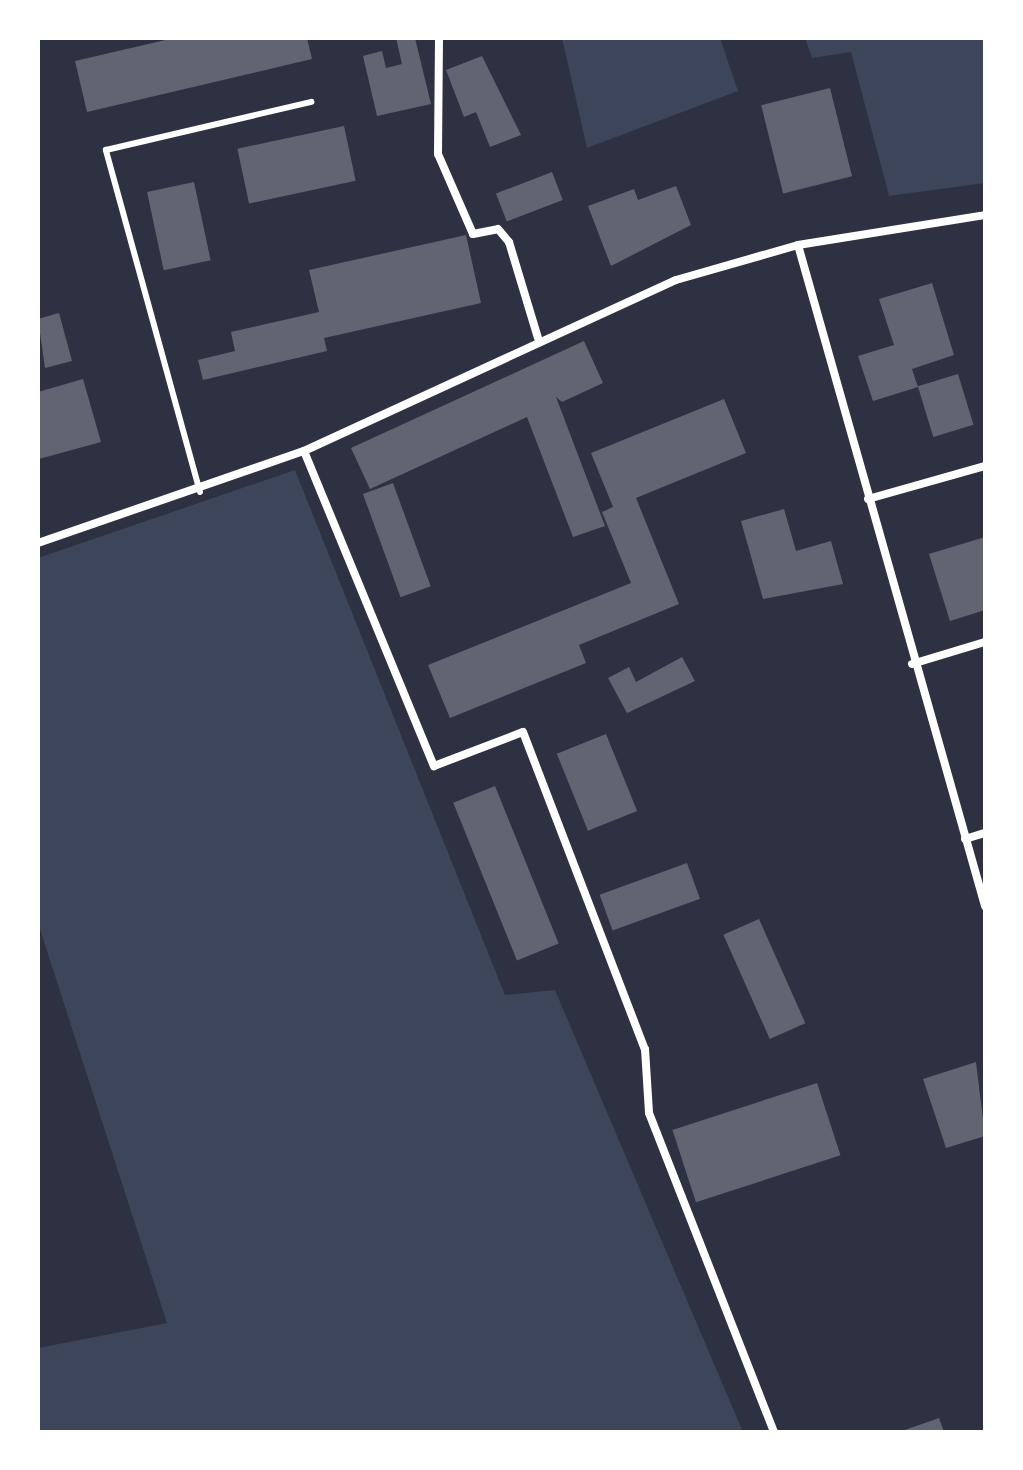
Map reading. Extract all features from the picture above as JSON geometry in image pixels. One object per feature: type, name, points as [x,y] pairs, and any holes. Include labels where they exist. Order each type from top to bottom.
[{"type":"street","points":[[439,38],[438,154],[473,234],[498,229],[509,242],[538,338]]},
{"type":"street","points":[[38,543],[200,492],[304,451],[538,338],[676,280],[798,245],[985,215]]},
{"type":"street","points":[[798,245],[912,664],[985,906]]},
{"type":"street","points":[[304,451],[434,766],[523,732],[645,1049],[649,1113],[774,1432]]},
{"type":"street","points":[[868,499],[985,466]]},
{"type":"street","points":[[912,664],[985,642]]},
{"type":"street","points":[[965,839],[985,833]]},
{"type":"lane","points":[[200,492],[106,150],[311,102]]},
{"type":"shaded area","points":[[562,38],[720,38],[738,91],[587,148]]},
{"type":"shaded area","points":[[805,38],[985,38],[985,183],[889,196],[851,52],[812,58]]},
{"type":"shaded area","points":[[295,470],[505,995],[555,990],[743,1432],[38,1432],[38,1348],[167,1323],[38,923],[38,558]]},
{"type":"building","points":[[174,38],[307,38],[312,59],[87,112],[75,61]]},
{"type":"building","points":[[396,38],[415,38],[431,104],[377,116],[363,56],[382,51],[386,68],[402,64]]},
{"type":"building","points":[[482,56],[521,135],[490,147],[476,112],[464,117],[446,70]]},
{"type":"building","points":[[830,88],[852,176],[783,193],[761,105]]},
{"type":"building","points":[[344,126],[356,181],[249,203],[237,149]]},
{"type":"building","points":[[552,172],[563,200],[507,222],[496,194]]},
{"type":"building","points":[[194,182],[211,260],[164,270],[147,192]]},
{"type":"building","points":[[676,186],[691,225],[611,266],[588,206],[634,189],[638,200]]},
{"type":"building","points":[[466,235],[481,303],[324,338],[327,351],[203,380],[198,360],[235,351],[231,332],[319,312],[309,270]]},
{"type":"building","points":[[932,283],[954,355],[912,369],[918,387],[873,401],[858,356],[894,345],[879,299]]},
{"type":"building","points":[[59,313],[72,361],[45,368],[38,319]]},
{"type":"building","points":[[584,341],[603,383],[562,402],[556,397],[605,526],[573,537],[527,417],[370,489],[351,448]]},
{"type":"building","points":[[958,374],[973,425],[933,437],[918,386]]},
{"type":"building","points":[[83,379],[101,442],[39,459],[38,392]]},
{"type":"building","points":[[724,399],[746,453],[636,498],[679,604],[579,645],[586,663],[450,718],[428,665],[631,583],[602,512],[613,507],[591,453]]},
{"type":"building","points":[[393,483],[431,586],[401,597],[363,494]]},
{"type":"building","points":[[784,509],[796,551],[831,541],[843,584],[763,599],[741,521]]},
{"type":"building","points":[[985,537],[985,610],[950,621],[929,554]]},
{"type":"building","points":[[682,657],[695,681],[627,713],[608,678],[629,667],[636,682]]},
{"type":"building","points":[[606,734],[637,811],[588,831],[557,754]]},
{"type":"building","points":[[495,786],[559,944],[517,960],[453,803]]},
{"type":"building","points":[[687,863],[700,899],[613,931],[600,895]]},
{"type":"building","points":[[759,919],[805,1023],[770,1039],[723,935]]},
{"type":"building","points":[[976,1062],[985,1136],[946,1148],[923,1079]]},
{"type":"building","points":[[817,1083],[840,1155],[696,1202],[672,1130]]},
{"type":"building","points":[[939,1418],[944,1432],[899,1432]]}]
